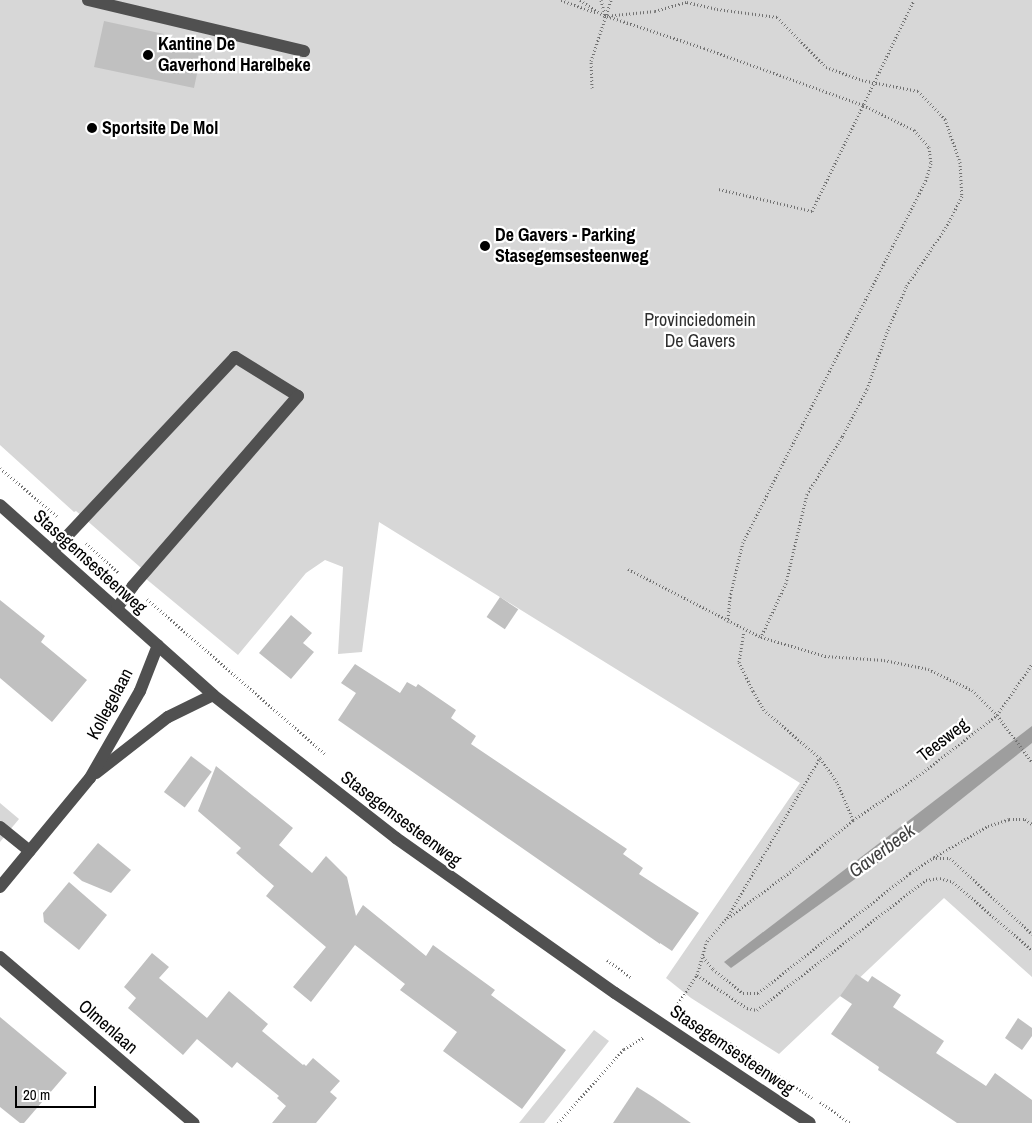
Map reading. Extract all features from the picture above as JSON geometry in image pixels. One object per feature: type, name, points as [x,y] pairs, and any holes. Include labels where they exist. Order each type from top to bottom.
[{"type":"street","points":[[88,0],[304,51]]},
{"type":"street","points":[[53,551],[235,357],[298,396],[133,586],[117,608]]},
{"type":"street","name":"Stasegemsesteenweg","points":[[0,504],[213,695],[396,838],[472,893],[810,1123]]},
{"type":"street","name":"Kollegelaan","points":[[0,887],[90,778],[140,691],[158,645]]},
{"type":"street","name":"Kollegelaan","points":[[90,778],[168,717],[213,695]]},
{"type":"street","points":[[0,827],[30,851]]},
{"type":"street","name":"Olmenlaan","points":[[0,957],[194,1123]]},
{"type":"path","points":[[561,0],[704,48],[863,105],[914,130],[929,148],[932,163],[926,180],[743,542],[731,590],[728,622]]},
{"type":"path","points":[[580,0],[605,16],[655,11],[688,2],[717,10],[777,16],[826,67],[874,83],[918,92],[946,118],[960,162],[962,196],[946,227],[906,288],[887,332],[867,389],[842,437],[807,494],[786,583],[761,637]]},
{"type":"path","points":[[601,0],[605,16]]},
{"type":"path","points":[[592,88],[591,61],[611,0]]},
{"type":"path","points":[[719,189],[812,211],[914,0]]},
{"type":"path","points":[[0,468],[73,531],[187,635],[327,756]]},
{"type":"path","points":[[628,569],[728,622],[761,637],[825,656],[884,660],[928,669],[972,690],[997,715],[1032,762]]},
{"type":"path","points":[[744,630],[739,662],[764,710],[820,758],[837,782],[853,820]]},
{"type":"path","points":[[181,642],[187,635]]},
{"type":"path","name":"Teesweg","points":[[726,920],[790,872],[853,820],[914,779],[997,715],[1032,664]]},
{"type":"path","points":[[558,1123],[624,1049],[664,1025],[697,975],[707,941],[726,920],[820,758]]},
{"type":"path","points":[[703,956],[713,969],[743,993],[758,993],[910,873],[933,858],[988,826],[1009,819],[1025,819],[1032,824]]},
{"type":"path","points":[[933,858],[950,858],[1032,934]]},
{"type":"path","points":[[697,975],[747,1008],[757,1010],[926,880],[940,878],[953,882],[1032,950]]},
{"type":"path","points":[[604,958],[634,980]]},
{"type":"path","points":[[721,1037],[850,1123]]},
{"type":"green space","name":"Provinciedomein De Gavers","points":[[0,0],[1032,0],[1032,977],[944,898],[779,1054],[691,998],[666,978],[800,783],[379,522],[362,652],[338,654],[343,567],[325,560],[306,573],[238,655],[145,578],[148,574],[76,511],[74,512],[0,445]]},
{"type":"green space","points":[[0,803],[19,819],[0,842]]},
{"type":"green space","points":[[594,1030],[609,1041],[544,1123],[519,1123]]},
{"type":"water","name":"Gaverbeek","points":[[1032,726],[1032,743],[915,836],[731,968],[724,962]]},
{"type":"building","name":"Kantine De Gaverhond Harelbeke","points":[[104,21],[164,34],[163,42],[202,50],[194,88],[94,67]]},
{"type":"building","points":[[500,597],[518,609],[505,629],[487,617]]},
{"type":"building","points":[[0,600],[45,636],[41,642],[87,680],[52,722],[0,678]]},
{"type":"building","points":[[291,615],[312,633],[303,643],[314,652],[291,679],[259,653]]},
{"type":"building","points":[[355,664],[400,693],[407,682],[416,687],[418,684],[456,710],[451,718],[476,736],[471,744],[627,849],[623,854],[643,868],[639,874],[699,913],[672,951],[338,720],[356,693],[341,683]]},
{"type":"building","points":[[191,756],[212,772],[185,808],[164,792]]},
{"type":"building","points":[[216,766],[293,828],[279,845],[312,873],[326,856],[347,877],[356,916],[363,905],[426,956],[433,945],[495,990],[491,995],[566,1050],[522,1109],[443,1051],[457,1032],[400,990],[405,984],[355,945],[311,1002],[293,987],[326,947],[266,896],[274,886],[236,853],[241,848],[198,811]]},
{"type":"building","points":[[98,843],[131,870],[111,893],[82,881],[73,873]]},
{"type":"building","points":[[69,882],[107,915],[79,950],[44,922],[43,913]]},
{"type":"building","points":[[152,953],[169,967],[159,978],[207,1018],[229,991],[268,1024],[262,1031],[303,1065],[306,1066],[313,1058],[340,1081],[330,1092],[337,1098],[316,1123],[272,1123],[286,1106],[277,1098],[279,1096],[237,1062],[232,1068],[197,1039],[183,1055],[128,1008],[136,998],[124,987]]},
{"type":"building","points":[[856,974],[868,982],[872,976],[901,995],[893,1007],[944,1041],[936,1053],[986,1086],[995,1073],[1032,1100],[1032,1123],[957,1123],[878,1070],[879,1067],[831,1034],[852,1004],[840,996]]},
{"type":"building","points":[[0,1017],[67,1073],[24,1123],[20,1123],[0,1107]]},
{"type":"building","points":[[1018,1018],[1032,1028],[1032,1036],[1022,1050],[1005,1038]]},
{"type":"building","points":[[637,1087],[653,1097],[691,1123],[613,1123]]},
{"type":"place","name":"Kantine De Gaverhond Harelbeke","points":[[148,55]]},
{"type":"place","name":"Sportsite De Mol","points":[[92,128]]},
{"type":"place","name":"De Gavers - Parking Stasegemsesteenweg","points":[[485,246]]}]
